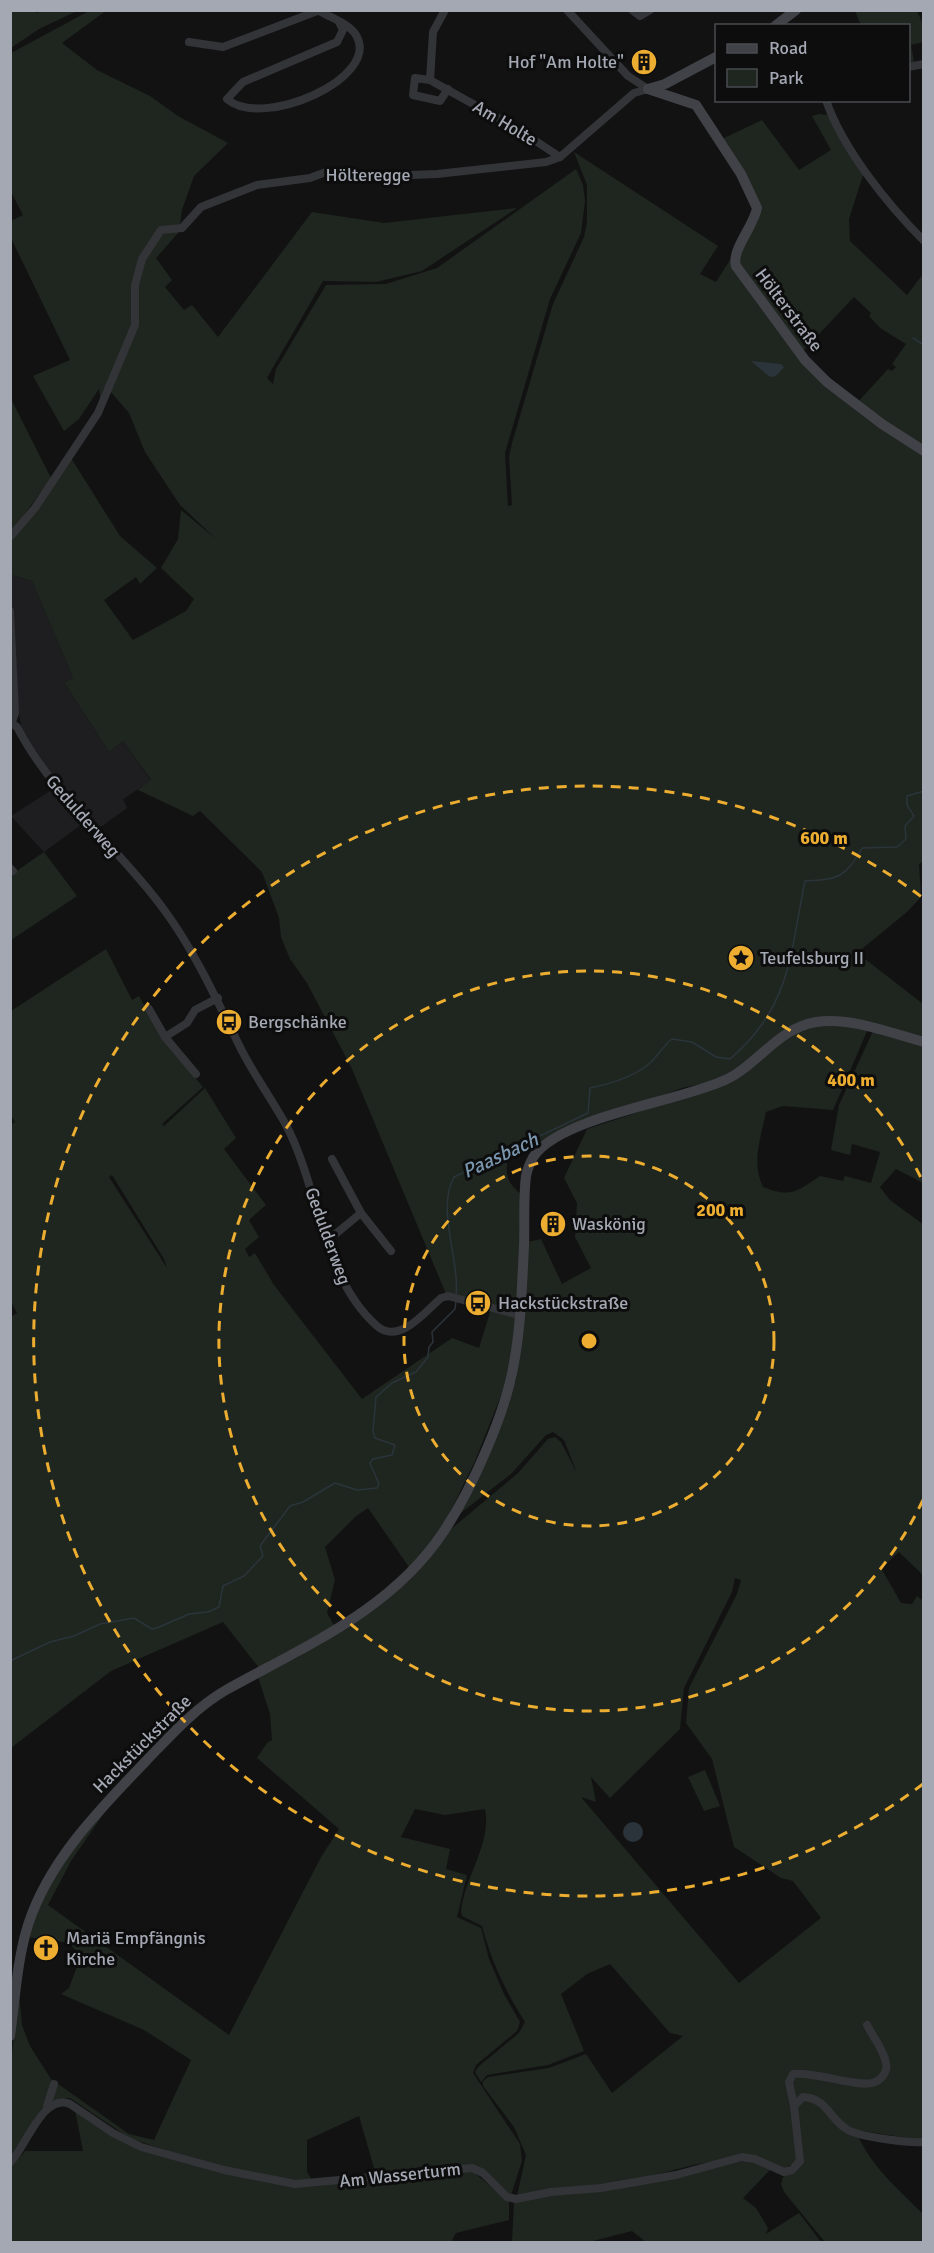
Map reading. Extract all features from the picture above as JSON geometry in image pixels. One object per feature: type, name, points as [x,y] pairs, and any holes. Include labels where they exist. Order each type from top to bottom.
[{"type":"street","points":[[445,10],[433,32],[430,80],[416,78],[412,95],[440,101],[448,89]]},
{"type":"street","name":"Hölterstraße","points":[[567,10],[628,76],[648,89],[696,105],[741,174],[758,208],[753,225],[735,256],[735,263],[805,360],[844,395],[924,451]]},
{"type":"street","points":[[632,10],[640,16],[650,10]]},
{"type":"street","points":[[778,24],[796,10]]},
{"type":"street","points":[[189,42],[223,47],[320,11],[339,22],[357,37],[358,46],[350,71],[341,80],[288,106],[270,109],[234,105],[227,99],[243,82],[337,42],[343,30],[339,22]]},
{"type":"street","points":[[648,89],[665,84],[715,58]]},
{"type":"street","name":"Am Holte","points":[[430,80],[560,157]]},
{"type":"street","name":"Hölteregge","points":[[10,537],[34,508],[98,413],[135,325],[135,285],[142,259],[161,230],[182,228],[201,207],[256,185],[310,178],[326,172],[359,177],[437,174],[531,165],[560,157],[622,101],[634,93],[648,89]]},
{"type":"street","points":[[827,102],[834,122],[876,186],[924,241]]},
{"type":"street","points":[[10,611],[15,713],[11,722]]},
{"type":"street","name":"Gedulderweg","points":[[11,722],[49,777],[165,912],[218,998],[244,1053],[297,1147],[327,1241],[354,1302],[385,1331],[401,1331],[441,1298],[456,1297],[519,1315]]},
{"type":"street","points":[[165,1037],[187,1023],[195,1010],[218,998]]},
{"type":"street","points":[[149,1009],[165,1037],[196,1074]]},
{"type":"street","name":"Hackstückstraße","points":[[10,2036],[20,1960],[28,1925],[43,1889],[89,1822],[170,1736],[209,1701],[308,1648],[388,1594],[415,1570],[440,1537],[467,1490],[505,1398],[514,1364],[519,1315],[526,1176],[532,1158],[547,1143],[606,1118],[723,1081],[800,1026],[825,1021],[856,1024],[924,1042]]},
{"type":"street","points":[[332,1159],[361,1213],[391,1251]]},
{"type":"street","points":[[327,1241],[361,1213]]},
{"type":"street","name":"Am Wasserturm","points":[[47,2106],[65,2102],[134,2145],[224,2170],[305,2184],[472,2168],[483,2173],[507,2197],[516,2199],[665,2177],[742,2157],[754,2159],[784,2172],[789,2171],[800,2161],[789,2082],[793,2074],[835,2077],[866,2084],[882,2078],[887,2070],[886,2062],[867,2025]]},
{"type":"street","points":[[10,2163],[47,2106],[54,2084]]},
{"type":"street","points":[[794,2106],[801,2098],[813,2099],[828,2108],[851,2131],[924,2142]]},
{"type":"shaded area","points":[[751,361],[781,364],[784,367],[776,376],[770,377]]},
{"type":"shaded area","points":[[10,575],[32,581],[73,678],[64,682],[109,752],[123,741],[151,781],[123,799],[127,808],[98,829],[52,777],[22,731],[17,703]]},
{"type":"shaded area","points":[[53,789],[82,824],[44,852],[11,816]]},
{"type":"shaded area","points":[[633,1822],[640,1825],[643,1832],[640,1839],[633,1842],[626,1839],[623,1832],[626,1825]]},
{"type":"green space","points":[[11,10],[37,13],[77,11],[39,29],[11,48]]},
{"type":"green space","points":[[107,10],[62,43],[97,70],[150,96],[178,116],[228,143],[194,176],[182,210],[179,232],[156,258],[172,280],[165,287],[184,310],[192,305],[218,337],[312,212],[384,223],[517,208],[422,271],[376,282],[323,281],[267,378],[273,384],[276,369],[326,285],[386,284],[437,268],[576,169],[583,185],[585,201],[581,233],[550,299],[505,453],[508,506],[512,505],[509,457],[512,443],[553,304],[584,237],[587,222],[587,185],[574,152],[718,246],[700,274],[716,282],[730,260],[804,362],[923,455],[924,861],[919,864],[921,897],[907,912],[863,948],[860,955],[923,1004],[923,1039],[820,1018],[714,1081],[682,1088],[539,1145],[535,1141],[536,1145],[509,1157],[508,1179],[522,1195],[517,1301],[515,1308],[509,1310],[446,1294],[352,1069],[307,983],[290,959],[281,937],[279,918],[262,872],[200,811],[193,816],[138,790],[151,780],[123,741],[109,752],[64,682],[73,678],[32,581],[11,575],[12,540],[71,458],[120,536],[157,568],[140,584],[136,577],[104,600],[133,640],[186,611],[194,599],[161,568],[178,539],[181,510],[216,539],[180,505],[145,452],[129,413],[110,391],[101,403],[99,389],[79,419],[64,431],[33,376],[70,360],[11,238],[11,221],[23,215],[11,192],[11,53],[89,11]]},
{"type":"green space","points":[[855,11],[917,11],[923,24],[923,42],[911,45],[914,62],[910,63],[910,24],[861,24]]},
{"type":"green space","points":[[828,115],[864,172],[849,219],[850,241],[907,295],[923,274],[923,450],[857,403],[888,369],[892,371],[896,367],[892,364],[906,344],[880,328],[869,316],[871,313],[854,297],[802,352],[738,267],[741,248],[758,221],[722,139],[762,120],[799,170],[831,150],[812,116]]},
{"type":"green space","points":[[10,397],[51,478],[13,530],[10,524]]},
{"type":"green space","points":[[44,852],[77,896],[11,940],[11,875]]},
{"type":"green space","points":[[106,949],[132,1000],[139,996],[162,1038],[203,1087],[162,1124],[164,1126],[205,1088],[236,1138],[224,1149],[266,1205],[249,1220],[259,1237],[245,1249],[249,1257],[255,1253],[274,1285],[362,1399],[452,1338],[479,1348],[491,1309],[516,1317],[508,1378],[475,1461],[439,1535],[411,1570],[368,1508],[355,1517],[325,1547],[335,1580],[327,1613],[335,1627],[260,1669],[223,1622],[111,1671],[11,1748],[10,1317],[17,1313],[11,1302],[10,1126],[15,1122],[10,1114],[11,1011]],"holes":[[[112,1175],[164,1259],[167,1268],[109,1177]]]},
{"type":"green space","points":[[824,1024],[868,1029],[833,1110],[783,1106],[766,1112],[757,1159],[759,1178],[763,1187],[787,1193],[799,1189],[820,1176],[843,1181],[845,1176],[871,1183],[880,1152],[852,1144],[850,1155],[831,1150],[839,1105],[873,1031],[923,1045],[923,1183],[896,1169],[880,1187],[890,1200],[924,1225],[923,1575],[899,1552],[881,1568],[901,1603],[912,1604],[917,1596],[923,1601],[923,2140],[856,2130],[876,2165],[923,2214],[923,2242],[825,2242],[784,2192],[781,2184],[783,2177],[799,2165],[790,2165],[780,2171],[756,2155],[698,2164],[633,2180],[517,2196],[526,2155],[514,2127],[483,2086],[483,2081],[488,2077],[549,2068],[586,2054],[612,2093],[683,2036],[670,2033],[610,1964],[587,1974],[561,1994],[584,2051],[548,2065],[487,2075],[481,2082],[475,2072],[479,2066],[519,2033],[525,2022],[500,1976],[482,1926],[462,1916],[461,1911],[467,1885],[482,1847],[486,1822],[485,1809],[445,1815],[415,1809],[401,1837],[450,1849],[446,1869],[467,1875],[457,1917],[481,1928],[489,1959],[504,1994],[520,2022],[517,2031],[476,2065],[473,2073],[520,2144],[522,2161],[511,2195],[476,2167],[376,2175],[359,2116],[307,2140],[307,2172],[313,2182],[299,2182],[220,2167],[131,2139],[70,2098],[58,2099],[41,2110],[11,2157],[11,2061],[19,1993],[22,2025],[30,2046],[51,2079],[129,2134],[154,2140],[191,2060],[144,2030],[61,1994],[69,1988],[81,1956],[69,1943],[28,1937],[46,1889],[75,1847],[109,1806],[71,1861],[48,1905],[229,2035],[321,1857],[339,1829],[257,1758],[267,1743],[272,1740],[270,1714],[258,1677],[298,1657],[385,1598],[450,1530],[518,1473],[548,1439],[555,1437],[561,1442],[577,1473],[564,1440],[553,1432],[546,1435],[511,1474],[457,1516],[516,1381],[528,1242],[541,1239],[562,1284],[591,1268],[575,1237],[577,1203],[564,1178],[587,1129],[718,1086],[794,1032]],"holes":[[[735,1578],[741,1580],[737,1594],[689,1688],[686,1723],[712,1759],[734,1847],[781,1878],[793,1881],[821,1918],[739,1983],[581,1797],[596,1802],[591,1777],[610,1798],[680,1729],[684,1688],[732,1592]]]},
{"type":"green space","points":[[705,1770],[720,1806],[704,1811],[688,1777]]},
{"type":"green space","points":[[75,2110],[129,2145],[289,2186],[472,2171],[509,2201],[509,2220],[456,2233],[451,2242],[11,2242],[11,2168],[25,2151],[83,2151]]},
{"type":"green space","points":[[755,2159],[771,2169],[743,2198],[756,2208],[768,2228],[766,2234],[799,2213],[821,2242],[646,2242],[632,2231],[589,2242],[512,2242],[514,2202]]},
{"type":"waterway","points":[[913,338],[924,345]]},
{"type":"waterway","name":"Paasbach","points":[[456,1296],[455,1266],[447,1204],[454,1177],[588,1113],[590,1088],[614,1082],[637,1072],[650,1063],[672,1039],[692,1042],[716,1057],[730,1059],[765,1020],[777,999],[791,956],[805,881],[840,875],[851,866],[862,848],[897,847],[906,839],[905,826],[914,816],[907,805],[907,796],[924,791]]},
{"type":"waterway","name":"Paasbach","points":[[10,1661],[50,1642],[74,1636],[100,1624],[134,1618],[152,1629],[189,1614],[208,1612],[219,1607],[223,1586],[244,1576],[263,1556],[260,1546],[290,1506],[303,1502],[335,1483],[357,1490],[377,1488],[379,1484],[370,1463],[373,1459],[392,1455],[395,1445],[375,1438],[373,1431],[376,1397],[392,1383],[416,1372],[428,1357],[429,1347],[433,1342],[432,1332],[455,1309],[456,1301]]},
{"type":"place","name":"Hof \"Am Holte\"","points":[[644,62]]},
{"type":"place","name":"Teufelsburg II","points":[[741,958]]},
{"type":"place","name":"Bergschänke","points":[[229,1022]]},
{"type":"place","name":"Waskönig","points":[[553,1224]]},
{"type":"place","name":"Hackstückstraße","points":[[478,1303]]},
{"type":"place","name":"Mariä Empfängnis Kirche","points":[[46,1948]]}]
